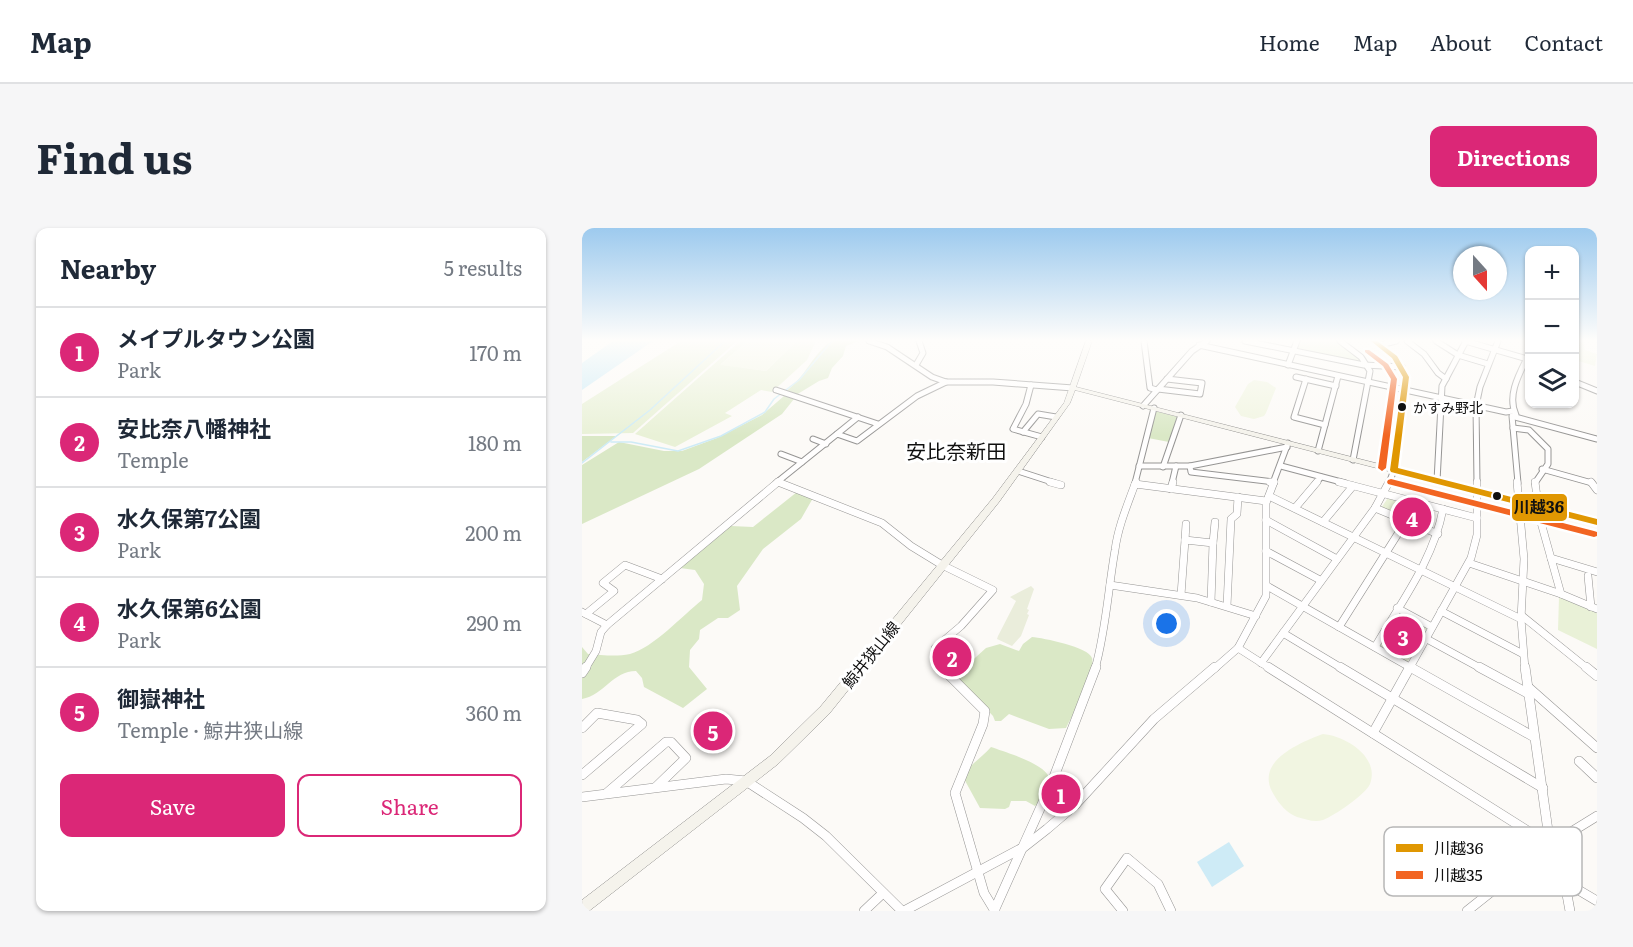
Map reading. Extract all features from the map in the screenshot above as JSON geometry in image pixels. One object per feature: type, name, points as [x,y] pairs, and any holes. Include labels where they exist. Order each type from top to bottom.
[{"type":"street","points":[[926,373],[946,382],[1073,388],[1288,445],[1597,522]]},
{"type":"street","name":"鯨井狭山線","points":[[582,908],[774,760],[825,710],[1018,471],[1067,403],[1078,373]]},
{"type":"street","points":[[1148,373],[1150,388],[1200,394],[1202,384],[1167,379]]},
{"type":"street","points":[[1143,406],[1172,373]]},
{"type":"street","points":[[1324,373],[1511,414],[1597,438]]},
{"type":"street","points":[[1353,460],[1370,383],[1370,373]]},
{"type":"street","points":[[1261,663],[1384,494],[1394,470],[1405,390],[1404,373]]},
{"type":"street","points":[[1438,373],[1446,379]]},
{"type":"street","points":[[1437,481],[1442,386],[1449,373]]},
{"type":"street","points":[[1373,733],[1408,666],[1469,563],[1477,535],[1476,406],[1485,373]]},
{"type":"street","points":[[1524,373],[1512,399],[1511,414],[1523,582],[1521,617],[1523,654],[1534,737],[1551,827]]},
{"type":"street","points":[[1318,451],[1338,376]]},
{"type":"street","points":[[1296,377],[1336,386]]},
{"type":"street","points":[[1306,379],[1294,417],[1325,425]]},
{"type":"street","points":[[837,434],[856,441],[917,396],[946,382]]},
{"type":"street","points":[[1579,384],[1597,391]]},
{"type":"street","points":[[1031,385],[1026,404],[1013,429],[1042,437]]},
{"type":"street","points":[[781,392],[878,424]]},
{"type":"street","points":[[994,911],[1024,847],[1093,676],[1102,645],[1115,548],[1124,512],[1135,484],[1154,408]]},
{"type":"street","points":[[1023,432],[1038,414],[1056,417]]},
{"type":"street","points":[[1163,467],[1180,415]]},
{"type":"street","points":[[582,673],[596,651],[601,632],[607,625],[858,417]]},
{"type":"street","points":[[1513,428],[1529,430],[1548,449],[1549,461],[1535,481],[1539,507],[1561,594]]},
{"type":"street","points":[[813,439],[826,444]]},
{"type":"street","points":[[1139,466],[1190,466],[1288,445]]},
{"type":"street","points":[[582,796],[726,779],[746,781],[803,818],[826,836],[903,911],[976,870],[1024,847],[1075,805],[1155,719],[1238,648],[1266,596],[1268,499],[1288,445]]},
{"type":"street","points":[[781,454],[802,462]]},
{"type":"street","points":[[1171,489],[1176,466]]},
{"type":"street","points":[[1190,466],[1191,472],[1274,482]]},
{"type":"street","points":[[1281,466],[1477,518]]},
{"type":"street","points":[[1542,469],[1594,483],[1597,490]]},
{"type":"street","points":[[1018,471],[1060,485]]},
{"type":"street","points":[[1295,508],[1321,477]]},
{"type":"street","points":[[778,482],[882,523],[911,546],[942,565],[993,590],[961,626],[934,648],[933,654],[934,661],[985,711],[983,724],[956,793],[976,870],[994,911]]},
{"type":"street","points":[[1135,484],[1268,499],[1295,508],[1521,617],[1597,676]]},
{"type":"street","points":[[1323,522],[1353,486]]},
{"type":"street","points":[[1227,606],[1231,519],[1237,514],[1238,497]]},
{"type":"street","points":[[1375,508],[1438,534]]},
{"type":"street","points":[[1375,647],[1420,570],[1438,534],[1443,509]]},
{"type":"street","points":[[1266,520],[1337,558]]},
{"type":"street","points":[[1339,627],[1406,521]]},
{"type":"street","points":[[1211,602],[1212,543],[1215,522]]},
{"type":"street","points":[[1181,595],[1186,524]]},
{"type":"street","points":[[1185,540],[1212,543]]},
{"type":"street","points":[[1266,551],[1320,580]]},
{"type":"street","points":[[1551,558],[1597,572]]},
{"type":"street","points":[[1469,563],[1561,594],[1594,608]]},
{"type":"street","points":[[607,625],[584,613],[614,591],[603,583],[625,565],[662,579]]},
{"type":"street","points":[[1588,576],[1594,608]]},
{"type":"street","points":[[1110,585],[1181,595],[1227,606],[1256,616]]},
{"type":"street","points":[[1267,586],[1534,737]]},
{"type":"street","points":[[1397,608],[1432,627]]},
{"type":"street","points":[[1441,611],[1523,654]]},
{"type":"street","points":[[1283,633],[1543,788]]},
{"type":"street","points":[[1425,638],[1528,691],[1597,748]]},
{"type":"street","points":[[1238,648],[1529,827]]},
{"type":"street","points":[[582,728],[597,713],[637,720],[642,724],[582,775]]},
{"type":"street","points":[[607,793],[666,742],[671,742],[686,758],[656,788]]},
{"type":"street","points":[[1579,761],[1597,778]]},
{"type":"street","points":[[1579,827],[1597,816]]},
{"type":"street","points":[[1123,911],[1105,889],[1127,858],[1158,884],[1171,911]]},
{"type":"street","points":[[1582,892],[1597,901]]},
{"type":"street","points":[[864,911],[883,893]]},
{"type":"street","points":[[1467,911],[1486,896]]},
{"type":"street","points":[[1567,896],[1570,911]]},
{"type":"green space","points":[[631,373],[701,373],[633,433],[582,434],[582,404]]},
{"type":"green space","points":[[704,373],[793,373],[772,392],[761,390],[725,413],[732,416],[675,447],[635,434]]},
{"type":"green space","points":[[804,373],[830,373],[828,378],[796,395],[785,392]]},
{"type":"green space","points":[[1254,380],[1267,382],[1276,388],[1264,416],[1254,419],[1241,416],[1235,407],[1248,384]]},
{"type":"green space","points":[[784,396],[794,399],[782,414],[699,469],[582,524],[582,465],[619,442],[664,451],[682,451],[717,438],[762,415]]},
{"type":"green space","points":[[1155,411],[1178,417],[1169,442],[1148,438]]},
{"type":"green space","points":[[582,436],[615,436],[615,437],[582,462]]},
{"type":"green space","points":[[797,492],[813,498],[801,519],[763,549],[737,586],[740,610],[728,618],[718,618],[700,630],[699,639],[690,650],[689,667],[707,689],[683,708],[644,687],[642,678],[636,671],[621,675],[590,697],[582,699],[582,647],[588,654],[625,655],[639,651],[658,638],[702,600],[704,584],[695,570],[680,568],[731,526],[753,527]]},
{"type":"green space","points":[[1388,498],[1427,508],[1423,527],[1381,508]]},
{"type":"green space","points":[[1031,586],[1034,589],[1027,609],[1029,615],[1021,636],[1012,646],[997,639],[1016,601],[1010,597]]},
{"type":"green space","points":[[1559,597],[1597,610],[1597,649],[1558,630]]},
{"type":"green space","points":[[1399,611],[1428,626],[1407,663],[1378,646]]},
{"type":"green space","points":[[1032,637],[1075,647],[1083,650],[1092,658],[1091,673],[1066,728],[1049,729],[1009,714],[1001,721],[995,721],[993,716],[955,676],[986,648],[1000,644],[1019,651],[1023,644]]},
{"type":"green space","points":[[1323,734],[1341,739],[1359,750],[1366,757],[1372,774],[1370,784],[1356,799],[1328,818],[1313,821],[1293,815],[1281,805],[1269,783],[1269,773],[1274,764],[1291,749]]},
{"type":"green space","points":[[991,747],[1023,759],[1045,772],[1049,777],[1040,802],[1035,806],[1026,801],[1011,801],[1009,807],[1005,809],[980,808],[963,777],[968,769]]},
{"type":"water","points":[[582,373],[607,373],[582,390]]},
{"type":"water","points":[[1229,842],[1244,866],[1212,887],[1197,862]]},
{"type":"waterway","points":[[582,463],[650,410],[690,373]]},
{"type":"waterway","points":[[611,442],[631,442],[678,451],[721,436],[765,412],[774,399],[805,373]]},
{"type":"transit line","name":"川越35","points":[[1382,468],[1394,379],[1390,373]]},
{"type":"transit line","name":"川越36","points":[[1394,470],[1406,377],[1404,373]]},
{"type":"transit line","name":"川越36","points":[[1394,470],[1597,522]]},
{"type":"transit line","name":"川越35","points":[[1391,482],[1594,534]]},
{"type":"place","name":"かすみ野北","points":[[1402,407]]},
{"type":"place","name":"水久保第6公園","points":[[1412,517]]},
{"type":"place","name":"水久保第7公園","points":[[1403,636]]},
{"type":"place","name":"安比奈八幡神社","points":[[952,657]]},
{"type":"place","name":"御嶽神社","points":[[713,731]]},
{"type":"place","name":"メイプルタウン公園","points":[[1061,794]]},
{"type":"district","name":"安比奈新田","points":[[956,450]]}]
